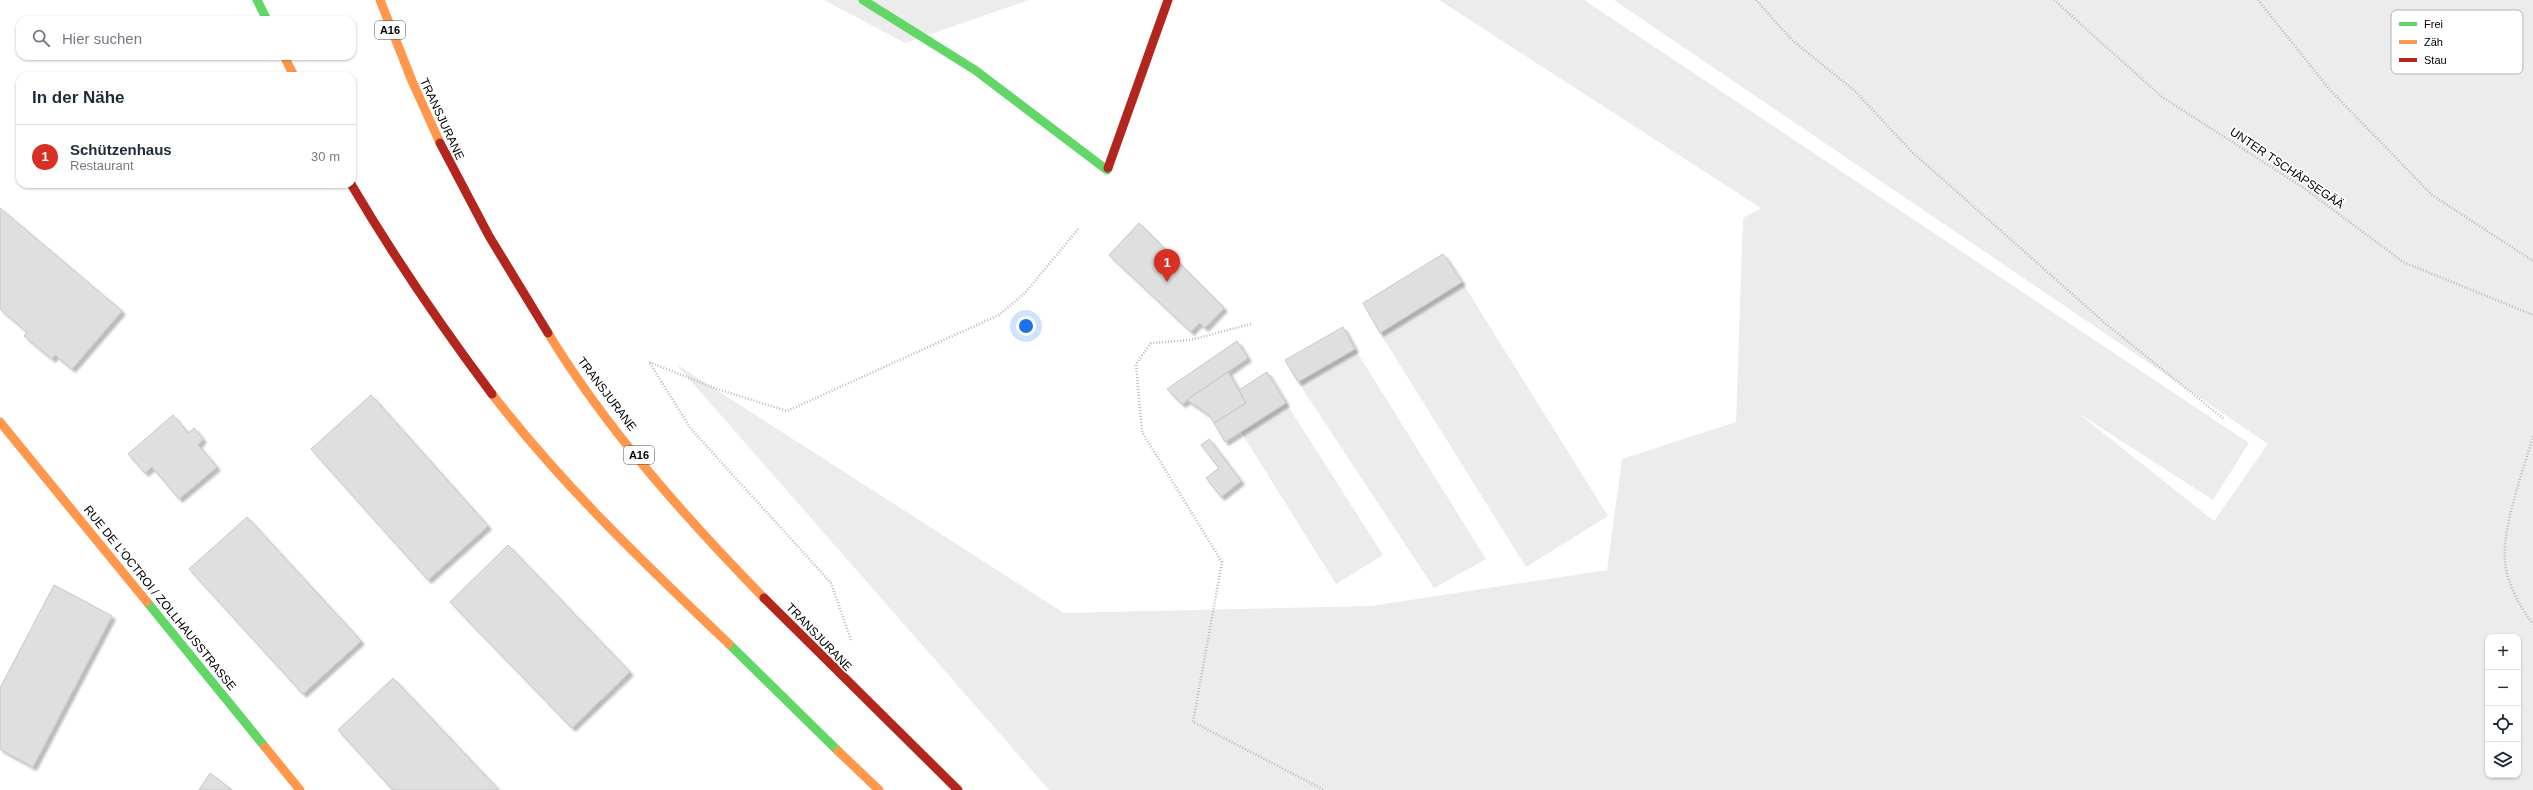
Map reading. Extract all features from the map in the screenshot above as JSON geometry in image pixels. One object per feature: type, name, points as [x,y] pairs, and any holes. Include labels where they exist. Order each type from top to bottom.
[{"type":"main road","points":[[257,0],[265,16]]},
{"type":"main road","name":"TRANSJURANE","points":[[380,0],[401,60],[458,180],[507,267],[579,381],[668,492],[752,585],[958,790]]},
{"type":"main road","points":[[863,0],[975,70],[1107,170],[1168,0]]},
{"type":"main road","points":[[286,60],[292,72]]},
{"type":"main road","points":[[353,188],[379,232],[443,329],[516,425],[626,546],[879,790]]},
{"type":"main road","name":"RUE DE L'OCTROI / ZOLLHAUSSTRASSE","points":[[0,422],[300,790]]},
{"type":"path","points":[[1756,0],[1792,40],[1855,91],[1911,151],[2106,324],[2224,419]]},
{"type":"path","name":"UNTER TSCHÄPSEGÄÄ","points":[[2054,0],[2162,97],[2304,188],[2403,262],[2533,315]]},
{"type":"path","points":[[2258,0],[2330,90],[2432,195],[2533,261]]},
{"type":"path","points":[[853,648],[831,583],[691,429],[649,362],[714,388],[786,410],[999,315],[1025,293],[1079,228]]},
{"type":"path","points":[[1251,324],[1190,340],[1151,343],[1136,364],[1142,432],[1222,562],[1193,722],[1324,790]]},
{"type":"path","points":[[2533,436],[2507,532],[2505,563],[2520,606],[2533,624]]},
{"type":"shaded area","points":[[824,0],[1029,0],[905,43]]},
{"type":"shaded area","points":[[1439,0],[1584,0],[2249,443],[2213,500],[2078,413],[2214,521],[2268,444],[1614,0],[2533,0],[2533,790],[1049,790],[676,364],[1064,613],[1371,606],[1607,570],[1622,459],[1736,422],[1743,218],[1761,208]]},
{"type":"shaded area","points":[[1462,282],[1608,516],[1526,567],[1380,333]]},
{"type":"shaded area","points":[[1355,349],[1486,559],[1434,588],[1298,382]]},
{"type":"shaded area","points":[[1286,403],[1383,555],[1336,584],[1241,432]]},
{"type":"building","points":[[0,208],[122,311],[72,369],[55,355],[52,359],[24,336],[27,332],[0,309]]},
{"type":"building","points":[[1139,223],[1224,308],[1205,328],[1199,323],[1191,332],[1109,255]]},
{"type":"building","points":[[1443,254],[1462,282],[1380,333],[1363,303]]},
{"type":"building","points":[[1343,327],[1355,349],[1298,382],[1285,360]]},
{"type":"building","points":[[1237,341],[1248,358],[1182,404],[1167,389]]},
{"type":"building","points":[[1228,372],[1246,403],[1214,423],[1209,415],[1187,400]]},
{"type":"building","points":[[1267,372],[1286,403],[1225,442],[1214,423],[1246,403],[1239,390]]},
{"type":"building","points":[[371,395],[488,526],[428,580],[311,449]]},
{"type":"building","points":[[173,415],[188,433],[194,428],[203,439],[198,445],[217,467],[179,499],[152,467],[145,473],[128,454]]},
{"type":"building","points":[[1209,439],[1241,481],[1221,497],[1206,478],[1219,468],[1201,445]]},
{"type":"building","points":[[247,517],[361,641],[303,694],[189,569]]},
{"type":"building","points":[[508,545],[630,672],[572,728],[450,602]]},
{"type":"building","points":[[54,585],[112,616],[33,767],[0,749],[0,688]]},
{"type":"building","points":[[393,678],[499,790],[393,790],[338,730]]},
{"type":"building","points":[[210,773],[232,790],[199,790]]},
{"type":"traffic: fast","points":[[257,0],[265,16]]},
{"type":"traffic: fast","points":[[863,0],[975,70],[1107,170],[1108,168]]},
{"type":"traffic: fast","points":[[147,602],[265,747]]},
{"type":"traffic: fast","points":[[729,644],[838,751]]},
{"type":"traffic: slow","points":[[380,0],[412,81],[440,143]]},
{"type":"traffic: slow","points":[[286,60],[292,72]]},
{"type":"traffic: slow","points":[[548,333],[596,404],[648,472],[705,536],[764,598]]},
{"type":"traffic: slow","points":[[492,394],[547,460],[606,524],[729,644]]},
{"type":"traffic: slow","points":[[0,422],[147,602]]},
{"type":"traffic: slow","points":[[265,747],[300,790]]},
{"type":"traffic: slow","points":[[838,751],[879,790]]},
{"type":"traffic: jam","points":[[1108,168],[1168,0]]},
{"type":"traffic: jam","points":[[440,143],[489,236],[548,333]]},
{"type":"traffic: jam","points":[[353,188],[418,291],[492,394]]},
{"type":"traffic: jam","points":[[764,598],[958,790]]},
{"type":"place","name":"Schützenhaus","points":[[1167,282]]}]
